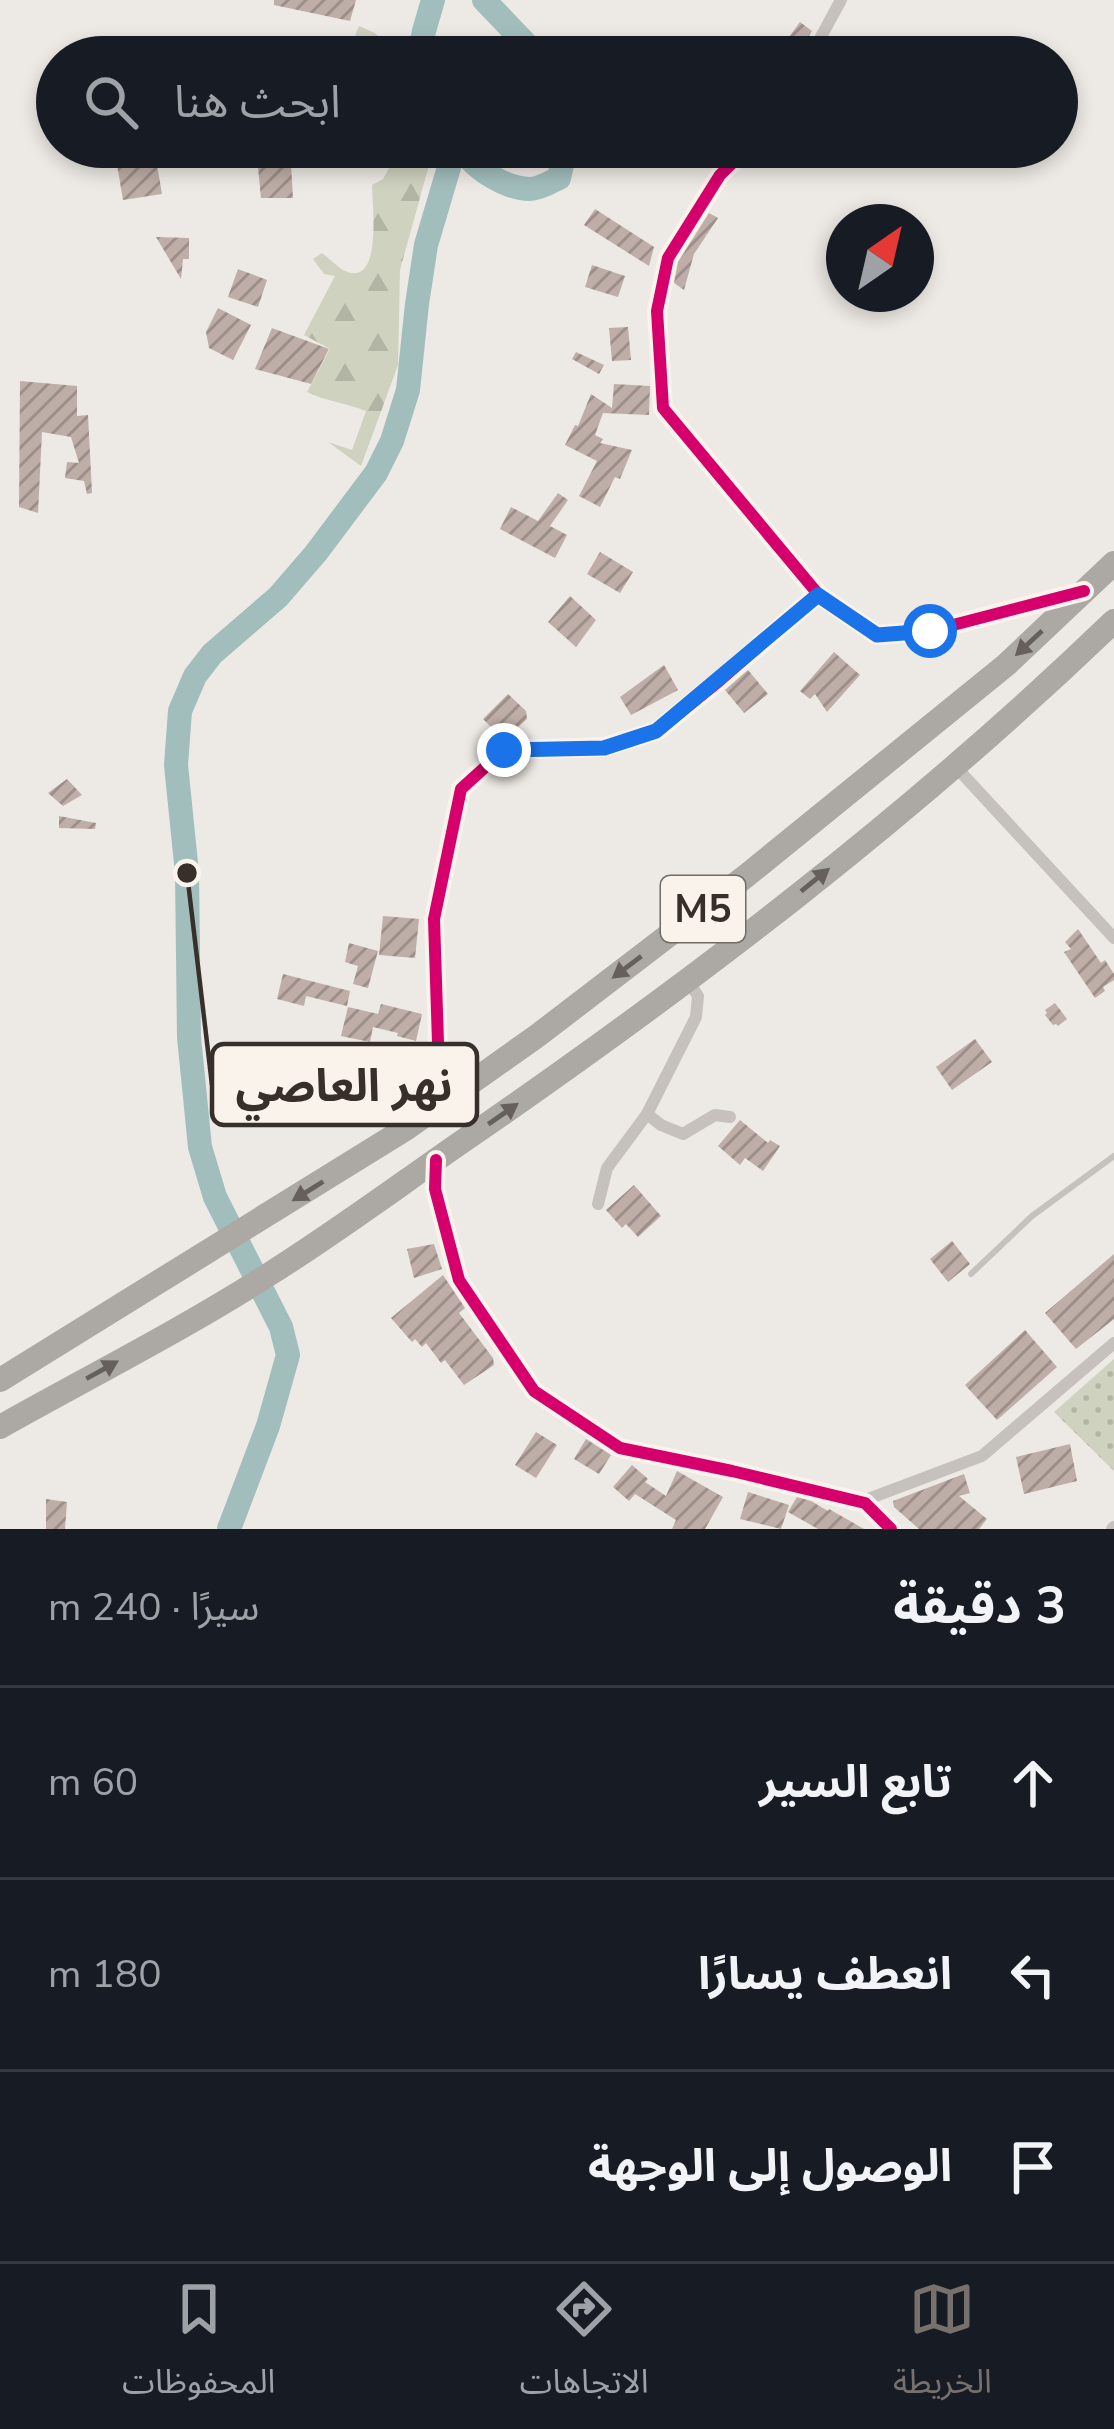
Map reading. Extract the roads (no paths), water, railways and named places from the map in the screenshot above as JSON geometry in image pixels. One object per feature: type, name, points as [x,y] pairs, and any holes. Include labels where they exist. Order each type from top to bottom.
[{"type":"highway","name":"M5","points":[[0,1380],[264,1219],[537,1036],[746,876],[1006,665],[1114,563]]},
{"type":"highway","name":"M5","points":[[0,1427],[268,1275],[593,1051],[955,766],[1114,621]]},
{"type":"street","points":[[821,36],[841,0]]},
{"type":"street","points":[[727,168],[668,258],[657,311],[663,408],[818,595],[877,635],[930,631],[1084,591]]},
{"type":"street","points":[[440,1105],[434,919],[461,789],[504,750],[604,748],[656,731],[818,595]]},
{"type":"street","points":[[955,766],[1114,938]]},
{"type":"street","points":[[598,1204],[607,1168],[647,1114],[696,1017],[698,996],[687,980]]},
{"type":"street","points":[[647,1114],[682,1134],[715,1115],[730,1117]]},
{"type":"street","points":[[436,1160],[435,1189],[459,1280],[534,1391],[620,1448],[860,1502],[891,1529]]},
{"type":"street","points":[[860,1502],[982,1456],[1114,1343]]},
{"type":"lane","points":[[971,1274],[1032,1216],[1114,1156]]},
{"type":"waterway","points":[[423,36],[433,0]]},
{"type":"waterway","points":[[484,0],[518,36]]},
{"type":"waterway","points":[[229,1529],[268,1426],[288,1355],[281,1327],[215,1197],[200,1147],[189,1037],[187,873],[176,765],[180,711],[195,676],[212,654],[278,597],[316,553],[376,473],[392,441],[408,390],[426,245],[449,168]]},
{"type":"waterway","points":[[481,168],[511,185],[530,189],[559,178],[561,168]]},
{"type":"place","name":"نهر العاصي","points":[[187,873]]}]
